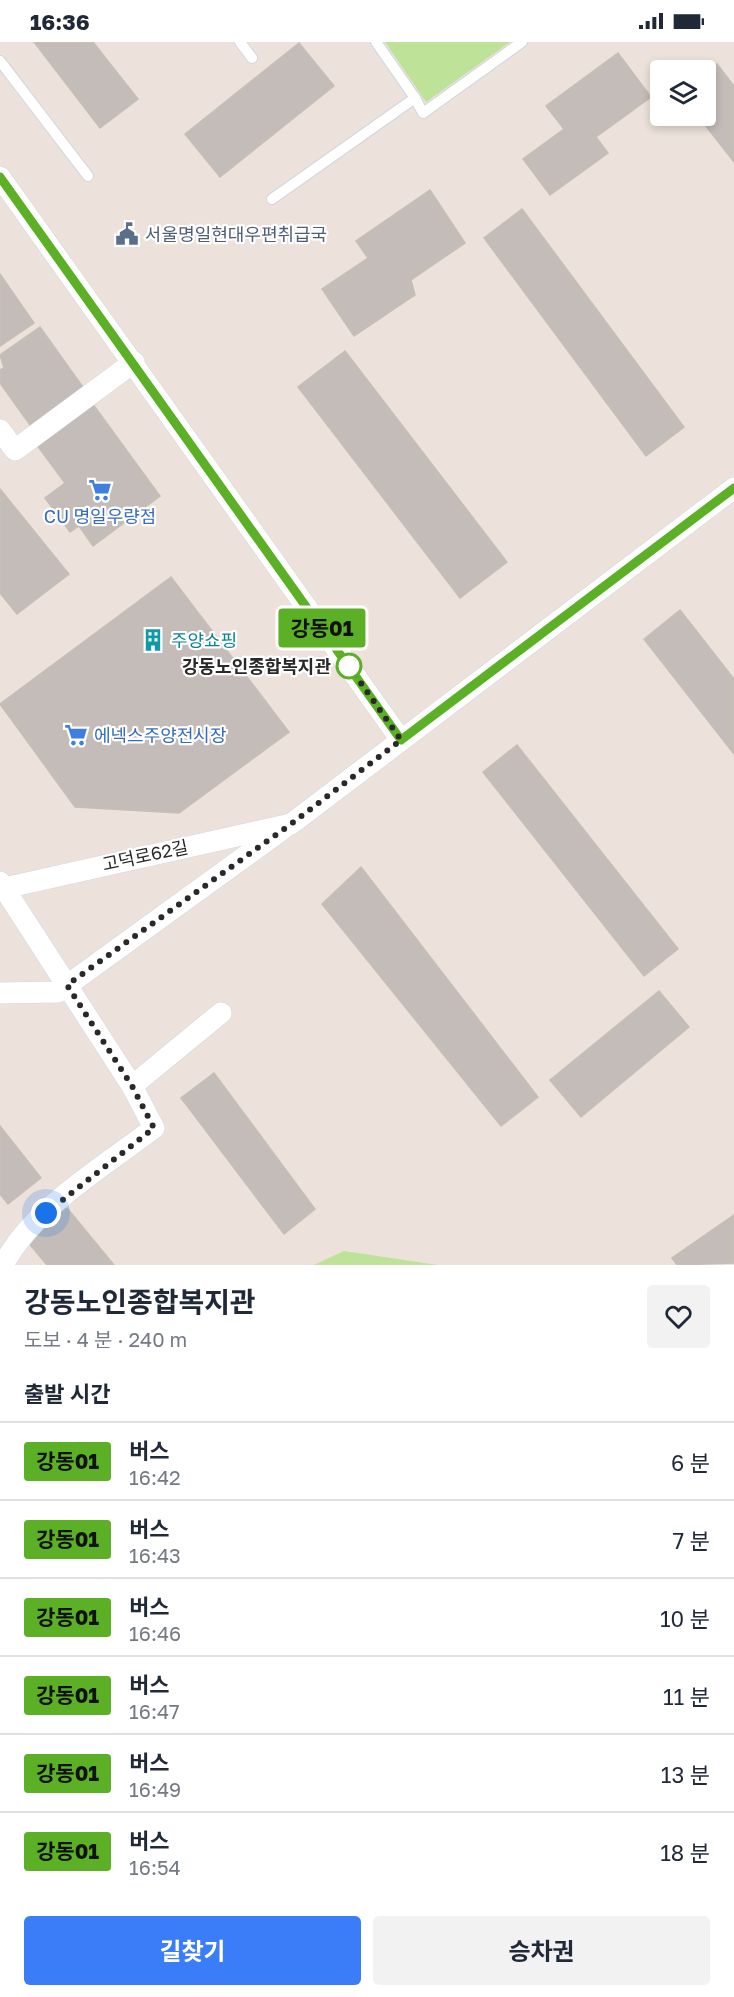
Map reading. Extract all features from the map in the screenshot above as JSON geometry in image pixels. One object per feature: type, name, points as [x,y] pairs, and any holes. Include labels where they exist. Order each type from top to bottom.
[{"type":"street","points":[[0,177],[401,740]]},
{"type":"street","points":[[0,430],[15,450],[134,363]]},
{"type":"street","name":"고덕로62길","points":[[0,993],[58,992],[291,824],[734,488]]},
{"type":"street","name":"고덕로62길","points":[[1,886],[291,824]]},
{"type":"street","points":[[1,886],[132,1086],[154,1128],[62,1198],[15,1242],[3,1265]]},
{"type":"street","points":[[132,1086],[221,1013]]},
{"type":"lane","points":[[240,42],[252,58]]},
{"type":"lane","points":[[376,42],[423,112],[522,42]]},
{"type":"lane","points":[[0,61],[88,176]]},
{"type":"lane","points":[[272,199],[415,98]]},
{"type":"green space","points":[[385,42],[510,42],[426,102]]},
{"type":"green space","points":[[344,1251],[438,1265],[314,1265]]},
{"type":"building","points":[[34,42],[93,42],[138,99],[100,128]]},
{"type":"building","points":[[299,43],[334,86],[220,177],[185,134]]},
{"type":"building","points":[[618,53],[650,96],[596,137],[608,153],[550,195],[523,159],[564,129],[546,106]]},
{"type":"building","points":[[716,65],[734,86],[734,162],[706,126],[716,126]]},
{"type":"building","points":[[430,190],[465,243],[411,280],[415,295],[354,336],[322,289],[368,258],[356,241]]},
{"type":"building","points":[[522,209],[684,427],[646,456],[484,238]]},
{"type":"building","points":[[0,274],[34,323],[0,346]]},
{"type":"building","points":[[40,327],[83,387],[30,425],[0,383],[0,370],[4,368],[0,355]]},
{"type":"building","points":[[345,351],[507,562],[460,598],[298,387]]},
{"type":"building","points":[[92,403],[160,496],[93,546],[79,526],[70,532],[45,498],[65,483],[36,444]]},
{"type":"building","points":[[0,489],[69,574],[17,614],[0,593]]},
{"type":"building","name":"주양쇼핑","points":[[171,577],[289,732],[179,813],[75,807],[0,704]]},
{"type":"building","points":[[680,610],[734,679],[734,754],[644,639]]},
{"type":"building","points":[[517,745],[678,949],[644,976],[483,772]]},
{"type":"building","points":[[361,867],[538,1097],[501,1126],[322,904]]},
{"type":"building","points":[[659,991],[689,1027],[581,1117],[550,1080]]},
{"type":"building","points":[[214,1073],[315,1209],[284,1234],[181,1098]]},
{"type":"building","points":[[0,1126],[41,1178],[8,1204],[0,1194]]},
{"type":"building","points":[[67,1208],[114,1265],[47,1265],[27,1241]]},
{"type":"building","points":[[734,1215],[734,1263],[677,1265],[672,1258]]},
{"type":"bus line","name":"강동01","points":[[0,177],[401,740],[734,488]]},
{"type":"place","name":"서울명일현대우편취급국","points":[[127,234]]},
{"type":"place","name":"CU 명일우량점","points":[[100,490]]},
{"type":"place","name":"주양쇼핑","points":[[153,640]]},
{"type":"place","name":"강동노인종합복지관","points":[[349,666]]},
{"type":"place","name":"에넥스주양전시장","points":[[76,735]]},
{"type":"route","points":[[46,1213],[62,1198],[154,1128],[132,1086],[67,985],[291,824],[401,740],[349,666]]}]
